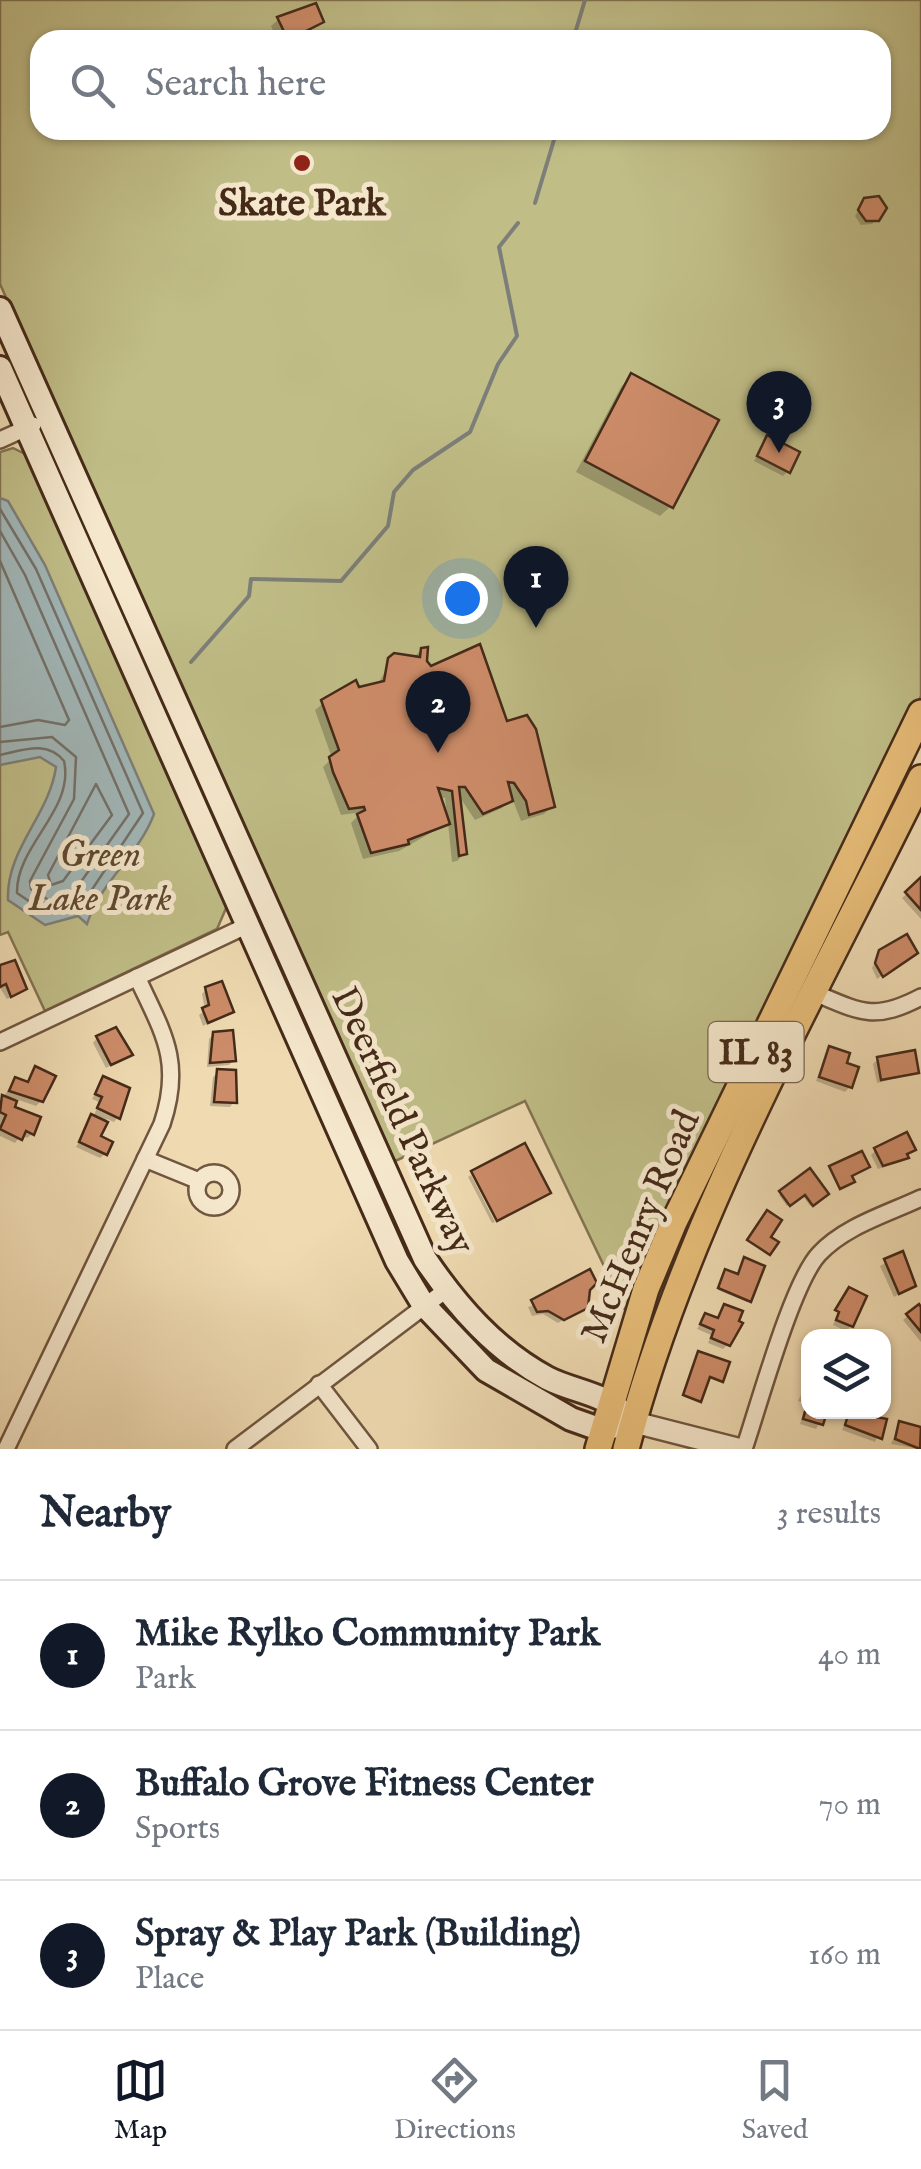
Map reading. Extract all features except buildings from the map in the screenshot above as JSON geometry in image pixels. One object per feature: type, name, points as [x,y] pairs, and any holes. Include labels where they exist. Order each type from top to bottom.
[{"type":"main road","name":"Deerfield Parkway","points":[[0,309],[425,1259],[474,1323],[532,1368],[576,1391],[610,1400],[633,1422]]},
{"type":"main road","name":"Deerfield Parkway","points":[[0,368],[397,1262],[423,1304],[486,1370],[600,1439]]},
{"type":"main road","name":"McHenry Road","points":[[600,1439],[646,1289],[674,1222],[921,713]]},
{"type":"main road","name":"McHenry Road","points":[[626,1449],[646,1371],[692,1250],[816,993],[915,806],[921,778]]},
{"type":"main road","points":[[600,1439],[633,1422]]},
{"type":"street","points":[[0,440],[48,418]]},
{"type":"street","points":[[884,789],[915,806]]},
{"type":"street","points":[[0,1042],[248,926]]},
{"type":"street","points":[[6,1449],[162,1124],[174,1074],[169,1047],[137,977]]},
{"type":"street","points":[[816,993],[872,1014],[890,1013],[921,997]]},
{"type":"street","points":[[145,1159],[199,1181]]},
{"type":"street","points":[[633,1422],[742,1449],[802,1282],[818,1255],[842,1235],[921,1198]]},
{"type":"street","points":[[236,1449],[446,1290]]},
{"type":"street","points":[[319,1384],[369,1449]]},
{"type":"green space","points":[[0,0],[921,0],[921,696],[682,1185],[626,1312],[525,1101],[391,1163],[0,284]]},
{"type":"green space","name":"Green Lake Park","points":[[13,448],[27,455],[227,906],[217,929],[45,1011],[8,932],[0,935],[0,452]]},
{"type":"water","points":[[0,498],[8,501],[45,565],[154,814],[139,843],[101,895],[87,924],[78,916],[45,925],[8,900],[9,882],[20,848],[45,801],[56,767],[40,757],[0,765]]},
{"type":"waterway","points":[[576,30],[585,0]]},
{"type":"waterway","points":[[535,203],[554,140]]},
{"type":"waterway","points":[[191,662],[249,596],[251,579],[341,581],[388,526],[394,492],[413,470],[470,432],[498,364],[517,336],[499,247],[518,223]]},
{"type":"place","name":"Skate Park","points":[[302,163]]},
{"type":"place","name":"Spray & Play Park (Building)","points":[[779,453]]},
{"type":"place","name":"Mike Rylko Community Park","points":[[536,628]]},
{"type":"place","name":"Buffalo Grove Fitness Center","points":[[438,753]]}]
